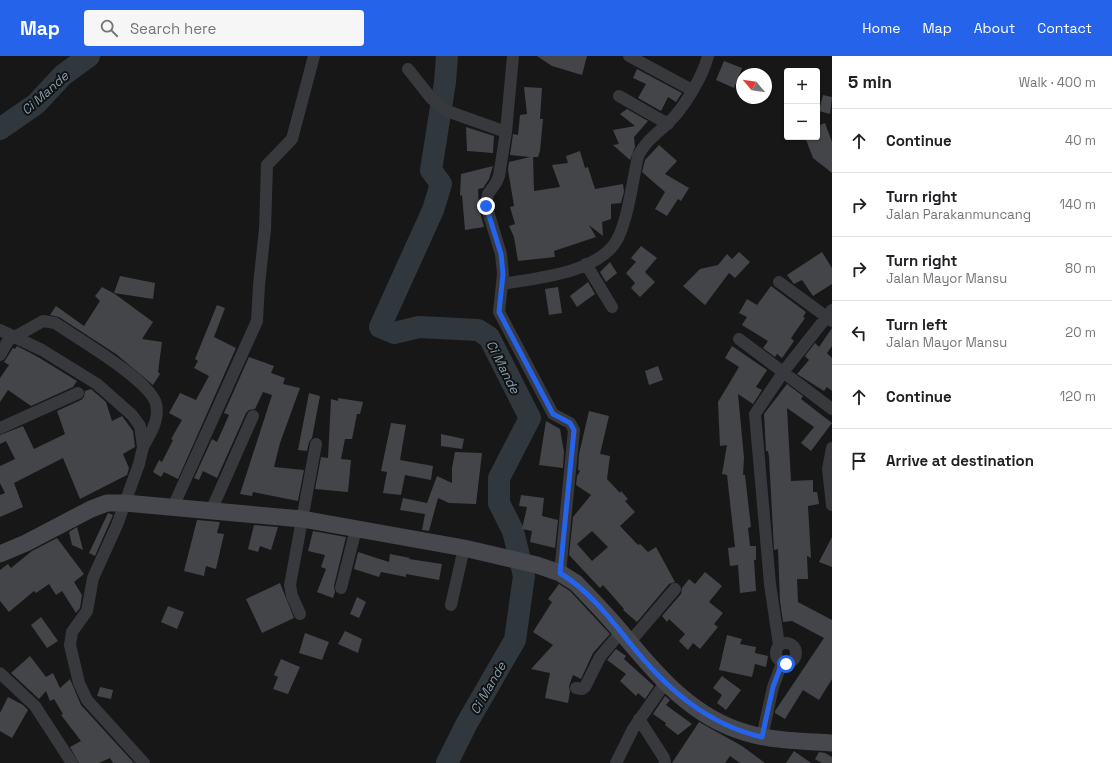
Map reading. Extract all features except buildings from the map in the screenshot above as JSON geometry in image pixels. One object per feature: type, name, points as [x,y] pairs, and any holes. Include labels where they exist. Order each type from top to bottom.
[{"type":"main road","points":[[0,554],[26,543],[91,509],[107,504],[125,503],[302,519],[502,556],[537,565],[560,573],[576,583],[665,683],[688,703],[707,716],[731,728],[762,737],[832,743]]},
{"type":"street","points":[[173,508],[257,321],[258,285],[265,229],[267,165],[292,139],[314,56]]},
{"type":"street","points":[[513,56],[506,132],[498,176],[496,183],[488,194],[486,206],[501,254],[503,274],[499,312],[542,395],[556,416],[570,423],[574,430],[560,573]]},
{"type":"street","points":[[629,56],[692,90]]},
{"type":"street","points":[[502,284],[560,273],[586,264],[601,256],[612,246],[624,218],[638,156],[648,139],[668,124],[692,90],[704,68],[708,56]]},
{"type":"street","points":[[408,69],[430,98],[447,112],[506,132]]},
{"type":"street","points":[[619,96],[668,124]]},
{"type":"street","points":[[586,264],[612,307]]},
{"type":"street","points":[[780,282],[830,316],[784,372],[757,408],[754,417],[770,584],[779,645],[776,655],[782,663]]},
{"type":"street","points":[[0,354],[8,338],[43,321],[55,323],[139,380],[152,394],[156,404],[157,416],[154,428],[143,447]]},
{"type":"street","points":[[0,330],[8,338],[42,350],[91,380],[117,400],[132,415],[140,426],[143,447],[140,464],[93,578],[87,611],[72,632],[70,645],[79,683],[87,700],[144,763]]},
{"type":"street","points":[[740,340],[832,409]]},
{"type":"street","points":[[0,428],[78,392]]},
{"type":"street","points":[[211,511],[253,416]]},
{"type":"street","points":[[300,614],[292,596],[290,585],[291,570],[316,444]]},
{"type":"street","points":[[832,448],[828,470],[832,505]]},
{"type":"street","points":[[340,588],[356,529]]},
{"type":"street","points":[[451,605],[464,548]]},
{"type":"street","points":[[576,688],[582,689],[585,687],[600,657],[625,637],[675,589]]},
{"type":"street","points":[[779,645],[789,643],[796,651],[795,658],[792,661],[782,663]]},
{"type":"street","points":[[762,737],[773,687],[782,663]]},
{"type":"street","points":[[1,675],[35,706],[72,763]]},
{"type":"street","points":[[616,763],[638,719],[665,683]]},
{"type":"street","points":[[638,719],[665,763]]},
{"type":"waterway","name":"Ci Mande","points":[[0,129],[36,104],[63,75],[89,56]]},
{"type":"waterway","name":"Ci Mande","points":[[447,56],[445,82],[431,170],[441,184],[433,210],[380,327],[394,333],[419,327],[478,330],[489,337],[530,418],[499,478],[499,503],[513,531],[524,576],[515,640],[467,723],[447,763]]},
{"type":"route","points":[[486,206],[501,254],[503,274],[498,304],[499,312],[553,414],[570,423],[574,430],[560,573],[576,583],[590,597],[665,683],[688,703],[707,716],[731,728],[762,737],[773,687],[782,663],[786,664]]}]
